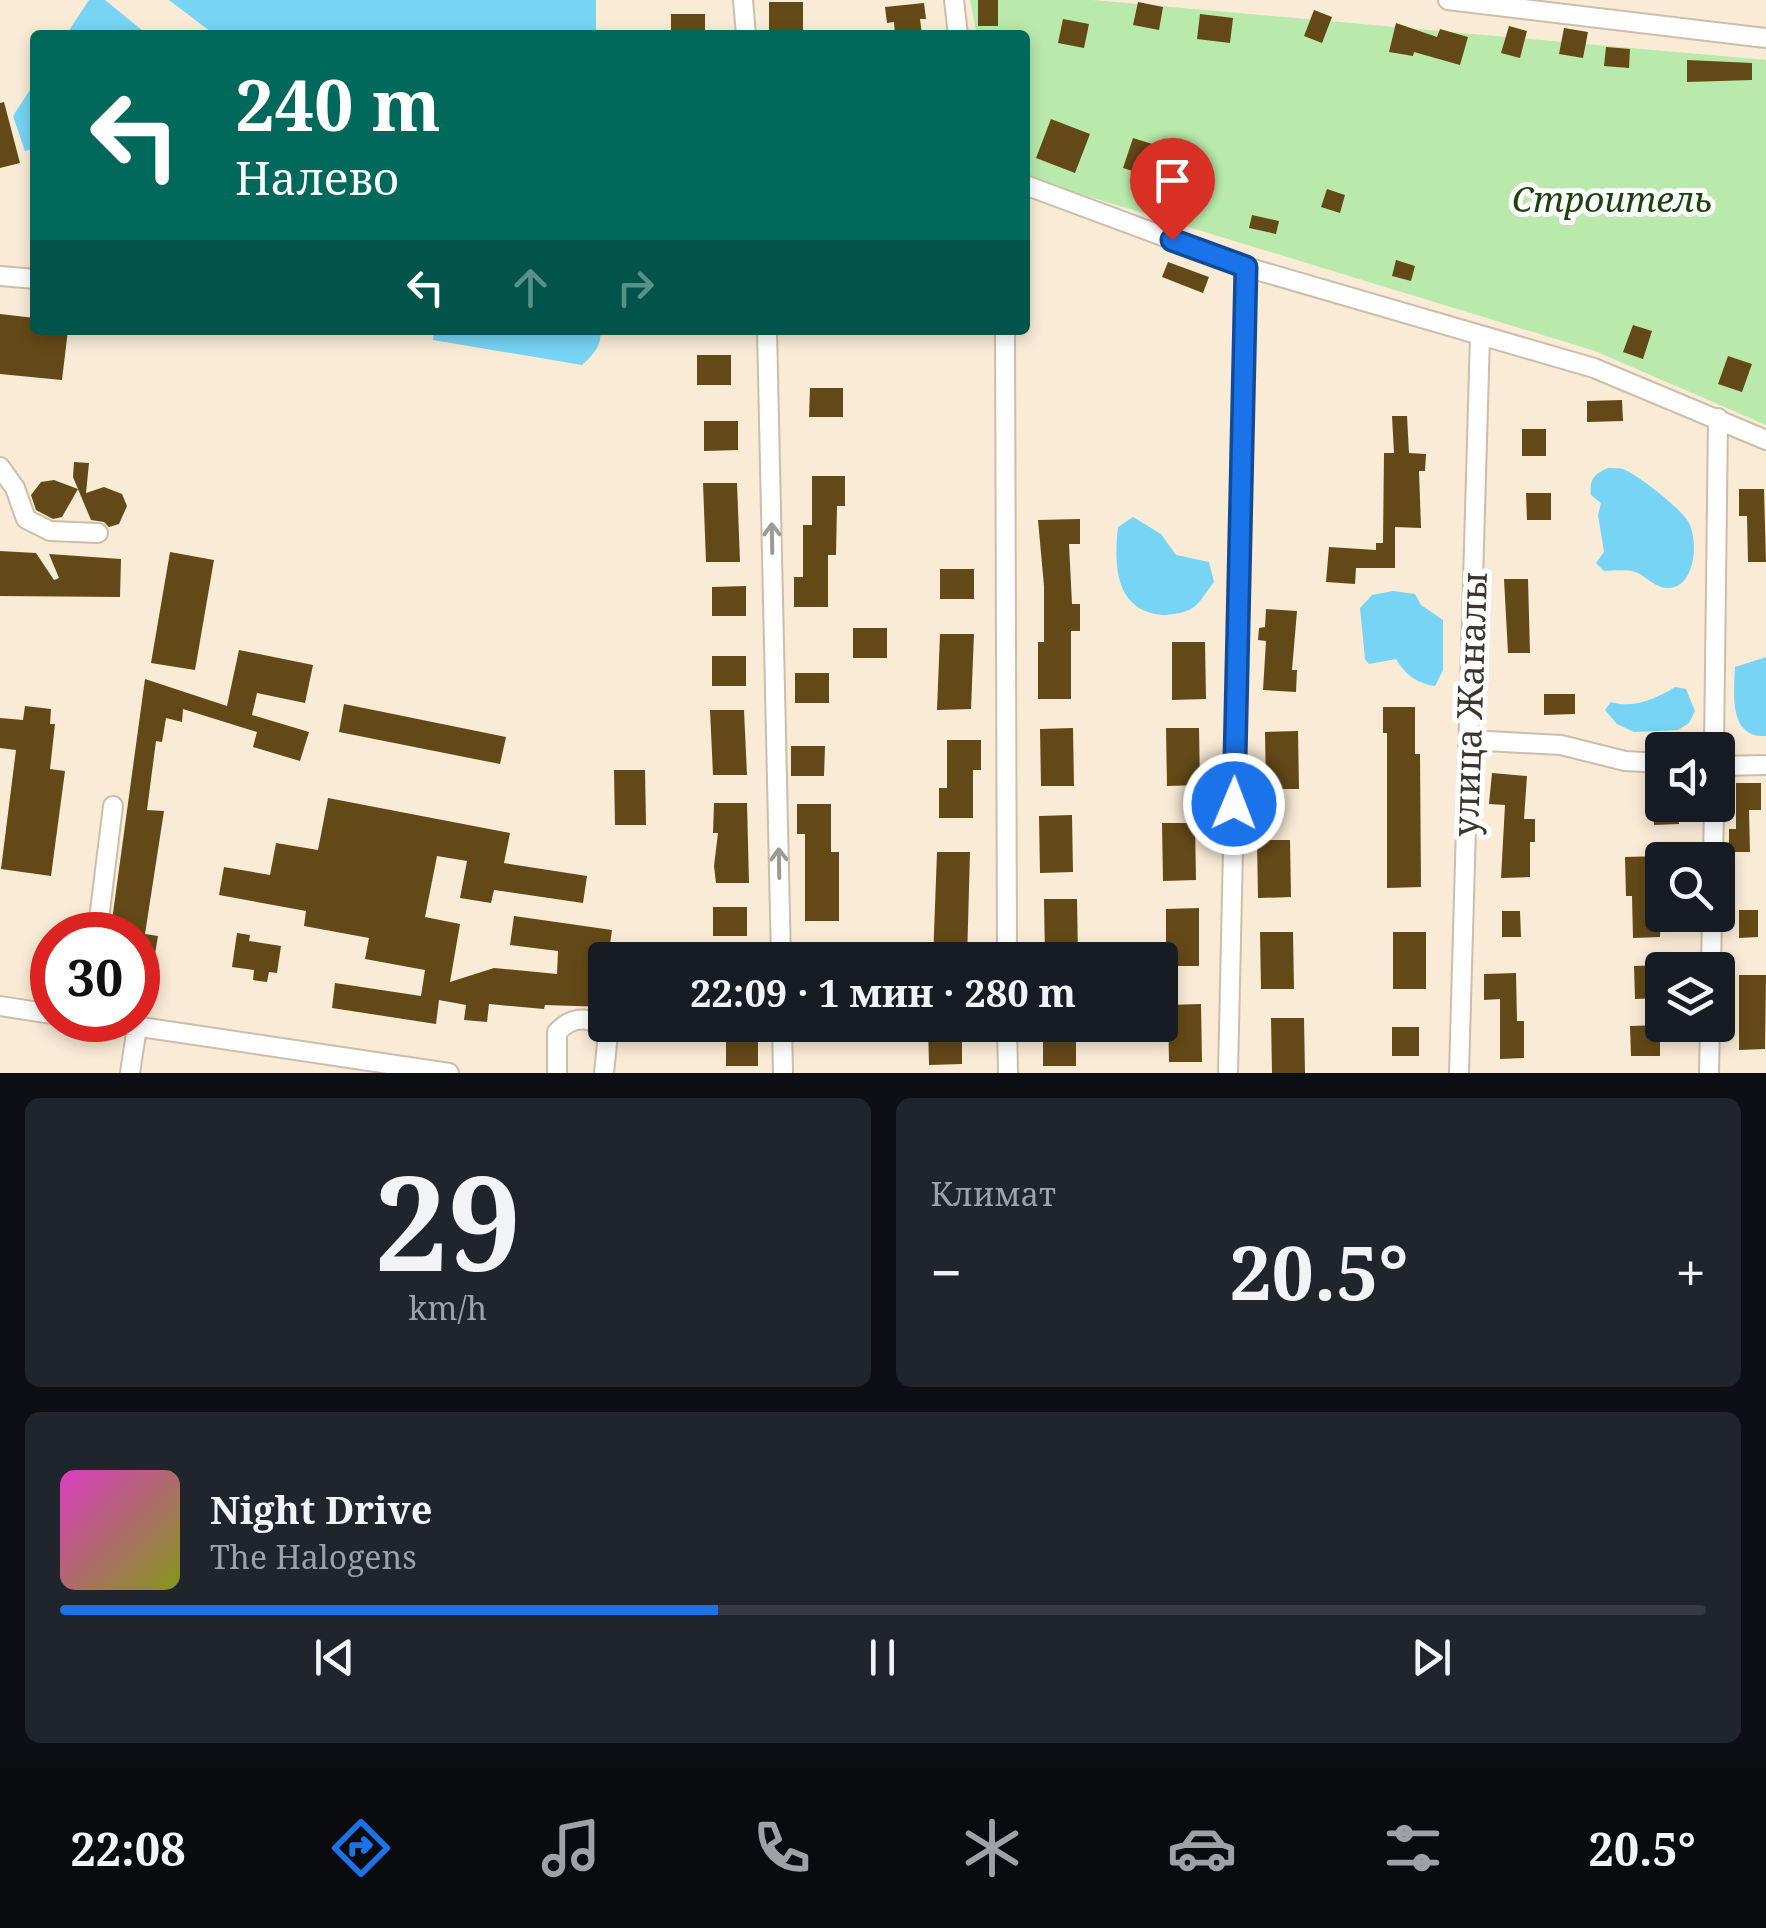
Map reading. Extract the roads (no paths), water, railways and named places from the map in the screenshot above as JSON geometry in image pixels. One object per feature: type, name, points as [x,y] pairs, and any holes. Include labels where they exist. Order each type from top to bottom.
[{"type":"street","points":[[744,0],[746,30]]},
{"type":"street","points":[[954,0],[957,30]]},
{"type":"street","points":[[1448,0],[1766,38]]},
{"type":"street","points":[[1030,188],[1246,267],[1594,368],[1766,440]]},
{"type":"street","points":[[1228,1073],[1246,267]]},
{"type":"street","points":[[0,276],[30,279]]},
{"type":"street","points":[[767,335],[781,942]]},
{"type":"street","points":[[1005,335],[1007,942]]},
{"type":"street","name":"улица Жаналы","points":[[1459,1073],[1480,335]]},
{"type":"street","points":[[1714,732],[1718,418]]},
{"type":"street","points":[[0,467],[15,488],[26,519],[50,531],[98,534]]},
{"type":"street","points":[[1468,740],[1561,744],[1645,762]]},
{"type":"street","points":[[1735,766],[1766,765]]},
{"type":"street","points":[[99,912],[113,806]]},
{"type":"street","points":[[0,1006],[30,1011]]},
{"type":"street","points":[[556,1073],[557,1032],[566,1022],[586,1018],[602,1025],[608,1034],[604,1073]]},
{"type":"street","points":[[160,1030],[352,1065],[449,1073]]},
{"type":"street","points":[[130,1073],[135,1042]]},
{"type":"street","points":[[782,1042],[783,1073]]},
{"type":"street","points":[[1007,1042],[1008,1073]]},
{"type":"street","points":[[1709,1073],[1710,1042]]},
{"type":"water","points":[[89,0],[105,0],[142,30],[69,30]]},
{"type":"water","points":[[169,0],[596,0],[596,30],[208,30]]},
{"type":"water","points":[[30,90],[30,150],[25,151],[13,116]]},
{"type":"water","points":[[434,335],[600,335],[596,350],[582,365],[433,340]]},
{"type":"water","points":[[1608,468],[1622,469],[1639,478],[1689,523],[1693,561],[1679,585],[1660,586],[1635,572],[1604,571],[1596,563],[1604,552],[1598,515],[1601,503],[1591,495],[1591,485],[1596,475]]},
{"type":"water","points":[[1133,517],[1161,534],[1176,555],[1209,562],[1214,582],[1194,607],[1162,615],[1146,612],[1126,595],[1116,555],[1118,527]]},
{"type":"water","points":[[1393,591],[1415,594],[1421,605],[1443,620],[1443,670],[1435,686],[1412,677],[1396,659],[1369,664],[1365,659],[1360,608],[1372,595]]},
{"type":"water","points":[[1766,657],[1766,736],[1754,735],[1739,722],[1734,689],[1735,667]]},
{"type":"water","points":[[1675,687],[1686,689],[1695,711],[1689,723],[1678,730],[1634,732],[1617,724],[1605,710],[1611,702],[1644,702]]},
{"type":"park label","name":"Строитель","points":[[1612,198]]}]
